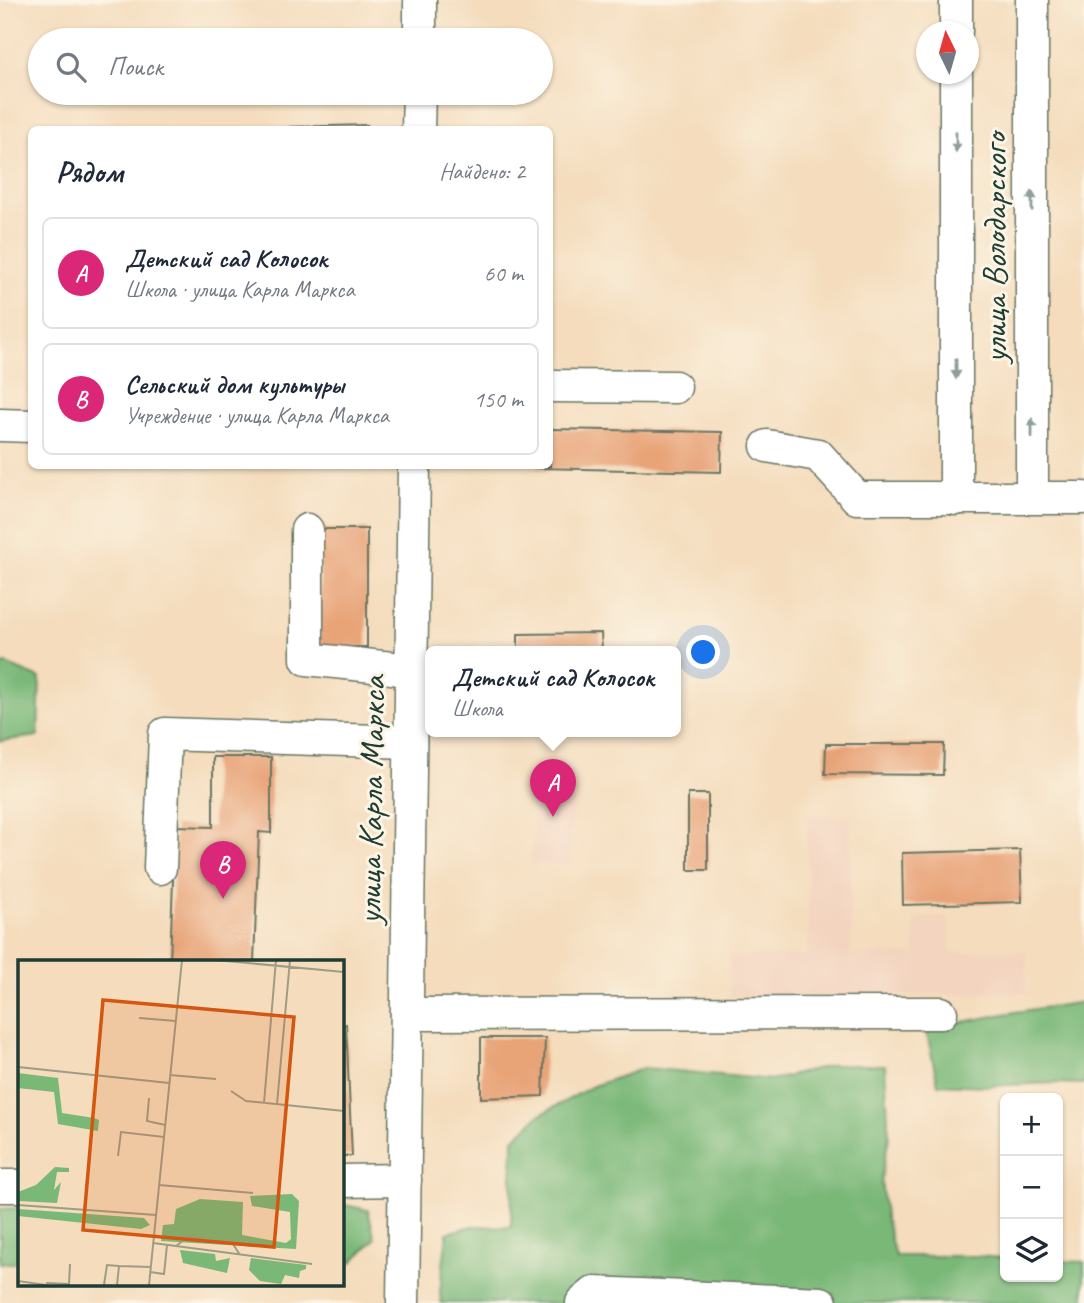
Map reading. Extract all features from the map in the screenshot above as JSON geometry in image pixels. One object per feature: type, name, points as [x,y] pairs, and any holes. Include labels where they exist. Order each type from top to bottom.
[{"type":"street","points":[[420,0],[420,28]]},
{"type":"street","points":[[956,0],[956,21]]},
{"type":"street","name":"улица Володарского","points":[[1032,0],[1032,497]]},
{"type":"street","name":"улица Володарского","points":[[956,84],[956,499]]},
{"type":"street","points":[[418,126],[419,105]]},
{"type":"street","points":[[553,386],[675,387]]},
{"type":"street","points":[[0,425],[28,426]]},
{"type":"street","points":[[766,446],[818,456],[857,498],[1084,498]]},
{"type":"street","name":"улица Карла Маркса","points":[[403,1303],[414,469]]},
{"type":"street","points":[[307,530],[307,659],[411,670]]},
{"type":"street","points":[[160,868],[165,734],[410,742]]},
{"type":"street","points":[[407,1014],[942,1013]]},
{"type":"street","points":[[343,1181],[405,1180]]},
{"type":"street","points":[[0,1186],[18,1186]]},
{"type":"street","points":[[582,1303],[594,1293],[821,1303]]},
{"type":"shaded area","points":[[533,769],[573,770],[572,865],[532,865]]},
{"type":"shaded area","points":[[807,815],[850,815],[851,954],[915,954],[914,919],[948,917],[950,953],[1026,952],[1026,993],[730,997],[729,956],[808,955]]},
{"type":"green space","points":[[6,664],[40,678],[38,736],[0,741],[0,666]]},
{"type":"green space","points":[[1084,1002],[1084,1084],[938,1084],[926,1029]]},
{"type":"green space","points":[[832,1065],[885,1065],[889,1137],[881,1179],[885,1217],[895,1256],[1000,1258],[1000,1282],[1063,1282],[1063,1261],[1084,1262],[1084,1303],[834,1303],[833,1294],[802,1303],[441,1303],[447,1233],[472,1226],[511,1227],[513,1140],[538,1116],[593,1086],[645,1068],[773,1080]]},
{"type":"green space","points":[[343,1204],[368,1210],[375,1239],[352,1262],[343,1264]]},
{"type":"green space","points":[[18,1208],[18,1263],[0,1263],[0,1209]]},
{"type":"building","points":[[553,429],[722,432],[721,472],[553,468]]},
{"type":"building","points":[[320,529],[367,529],[367,647],[320,647]]},
{"type":"building","points":[[601,633],[602,646],[518,646],[518,634]]},
{"type":"building","points":[[826,744],[944,744],[943,775],[825,774]]},
{"type":"building","points":[[213,757],[271,757],[271,833],[259,832],[254,960],[170,960],[175,826],[213,827]]},
{"type":"building","points":[[688,794],[708,794],[708,870],[688,870]]},
{"type":"building","points":[[1020,850],[1022,902],[903,905],[902,853]]},
{"type":"building","points":[[346,1024],[352,1156],[343,1156],[343,1025]]},
{"type":"building","points":[[481,1038],[545,1038],[543,1096],[481,1098]]},
{"type":"place","name":"Детский сад Колосок","points":[[553,817]]},
{"type":"place","name":"Сельский дом культуры","points":[[223,899]]}]
